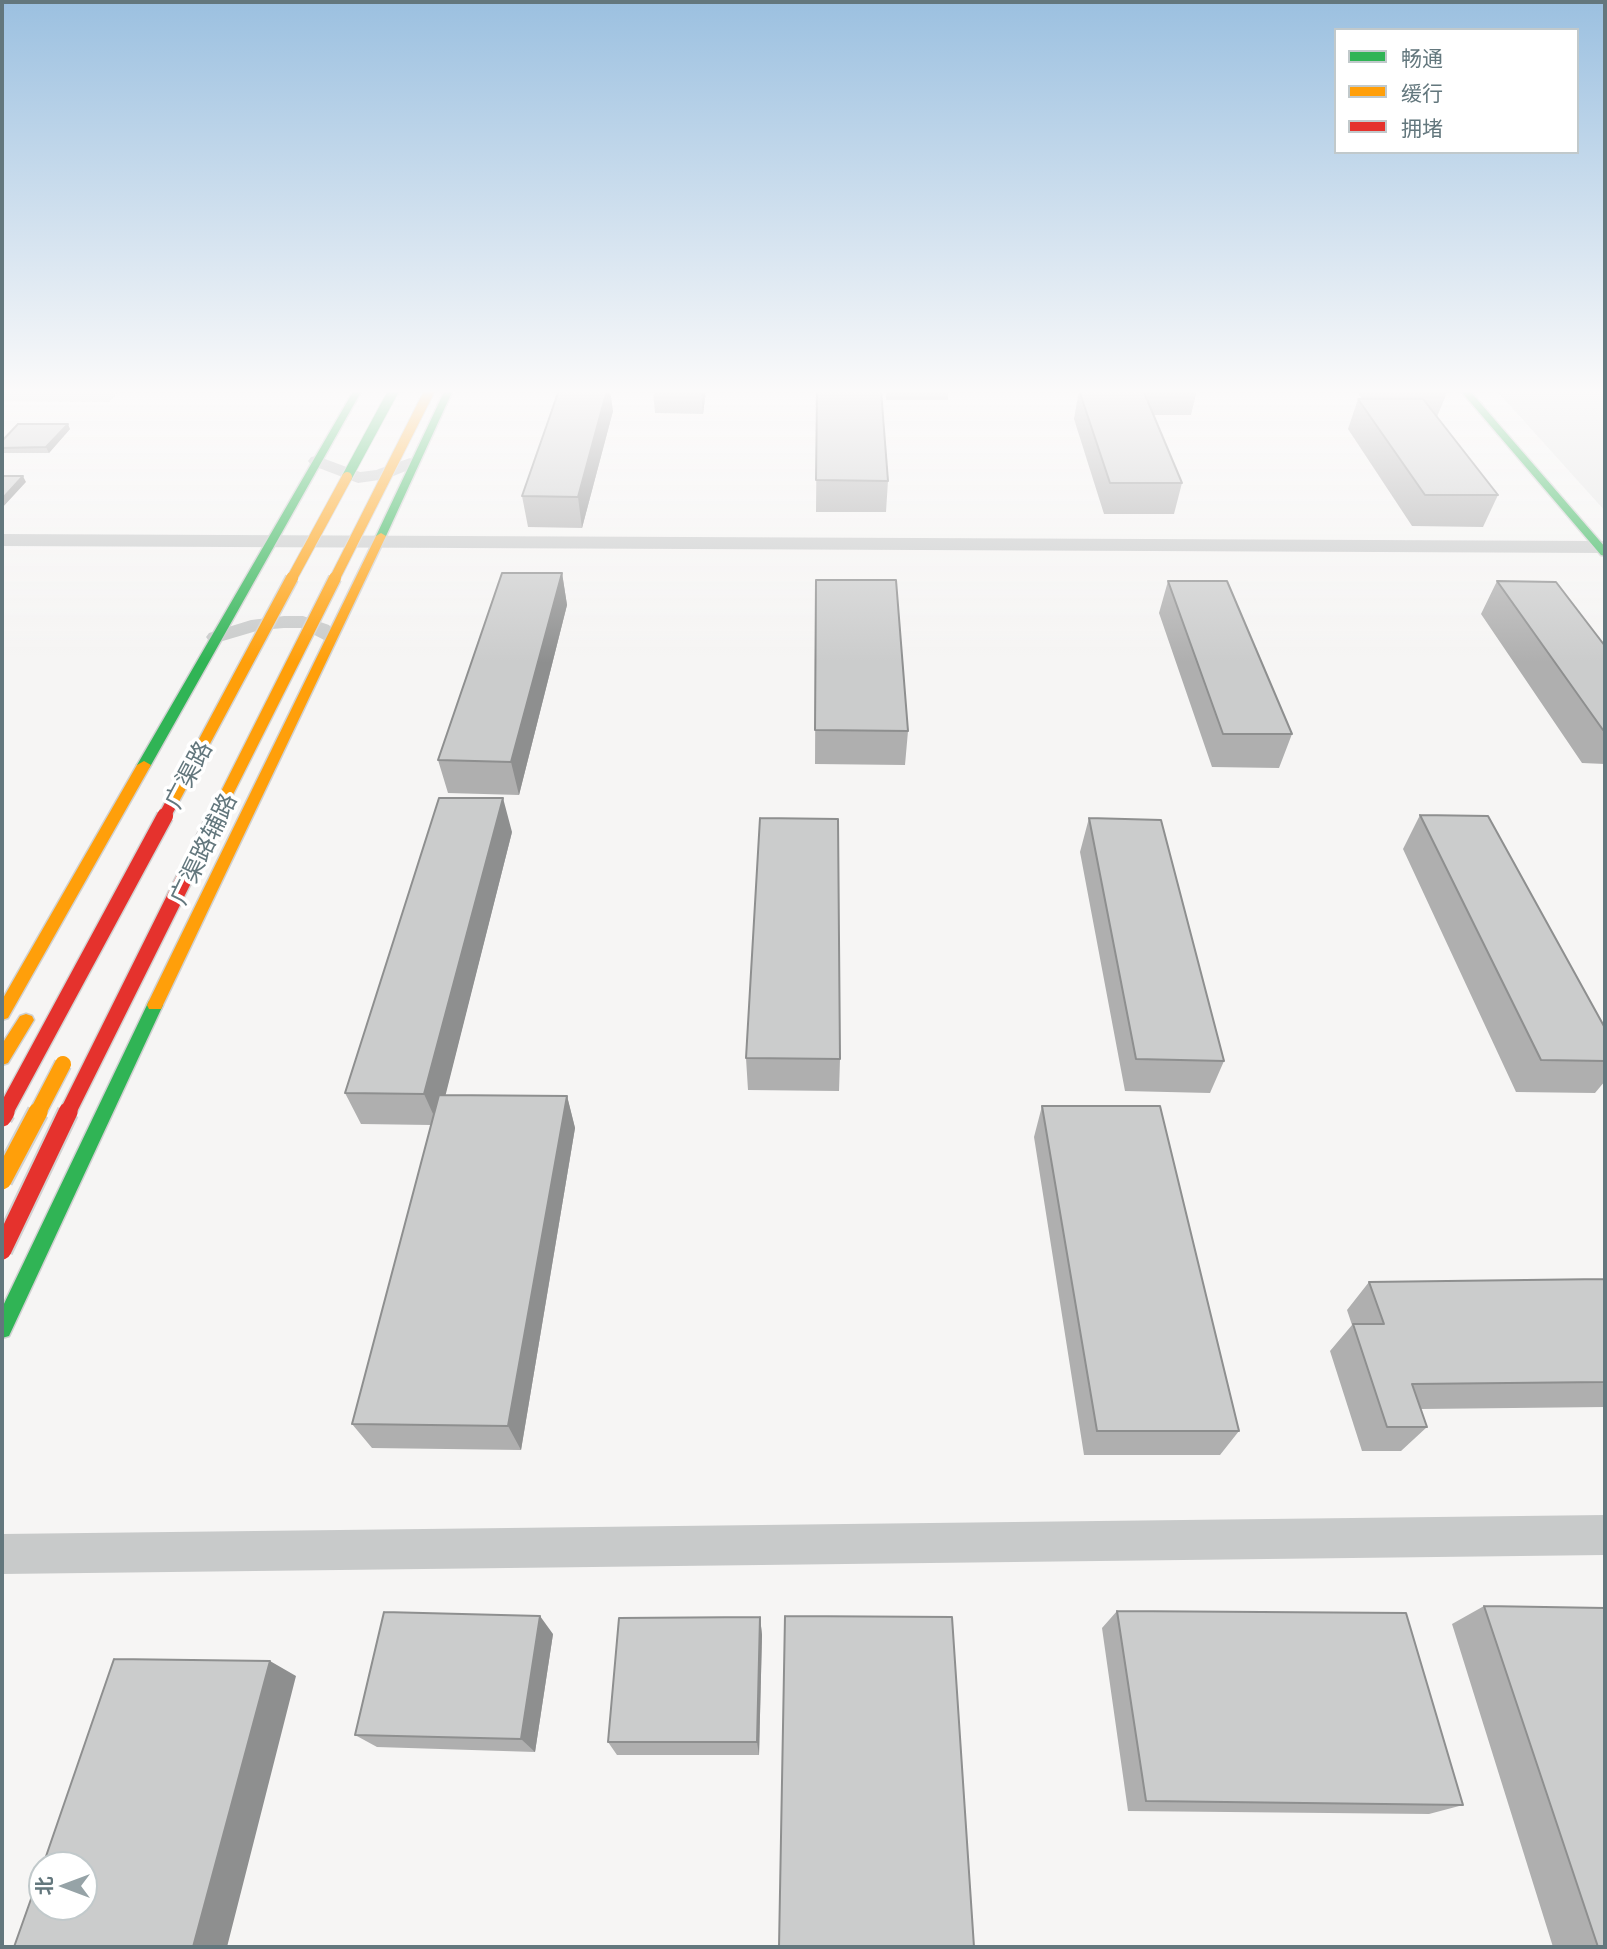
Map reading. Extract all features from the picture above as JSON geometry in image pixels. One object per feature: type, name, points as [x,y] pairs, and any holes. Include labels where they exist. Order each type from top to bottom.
[{"type":"main road","name":"广渠路","points":[[2,1014],[224,643],[271,540],[305,481]]},
{"type":"main road","points":[[279,562],[324,481]]},
{"type":"main road","name":"广渠路","points":[[2,1117],[345,481]]},
{"type":"main road","points":[[360,490],[365,481]]},
{"type":"main road","points":[[2,1250],[86,1074],[384,481]]},
{"type":"main road","name":"广渠路辅路","points":[[2,1329],[192,924],[332,641],[407,481]]},
{"type":"main road","points":[[1544,481],[1604,549]]},
{"type":"main road","points":[[329,552],[341,527]]},
{"type":"main road","points":[[285,638],[304,601]]},
{"type":"main road","points":[[224,643],[253,611]]},
{"type":"main road","points":[[2,1058],[29,1014]]},
{"type":"main road","points":[[2,1180],[73,1045]]},
{"type":"street","points":[[2,540],[380,540],[1604,549]]},
{"type":"street","points":[[224,643],[258,624],[303,622],[322,629],[332,641]]},
{"type":"street","points":[[2,1554],[1605,1535]]},
{"type":"shaded area","points":[[1578,481],[1605,481],[1605,511]]},
{"type":"building","points":[[2,481],[18,481],[2,499]]},
{"type":"building","points":[[527,481],[582,481],[578,497],[522,496]]},
{"type":"building","points":[[1109,481],[1182,483],[1110,483]]},
{"type":"building","points":[[1415,481],[1487,481],[1498,495],[1425,495]]},
{"type":"building","points":[[502,573],[562,573],[511,762],[438,760]]},
{"type":"building","points":[[816,580],[896,580],[908,731],[815,730]]},
{"type":"building","points":[[1168,581],[1227,581],[1292,734],[1223,734]]},
{"type":"building","points":[[1497,581],[1556,582],[1605,646],[1605,730],[1603,730]]},
{"type":"building","points":[[439,798],[503,798],[424,1094],[345,1093]]},
{"type":"building","points":[[1420,815],[1488,816],[1605,1028],[1605,1061],[1541,1060]]},
{"type":"building","points":[[760,818],[838,819],[840,1059],[746,1058]]},
{"type":"building","points":[[1089,818],[1161,820],[1224,1061],[1136,1059]]},
{"type":"building","points":[[439,1095],[567,1096],[508,1426],[352,1424]]},
{"type":"building","points":[[1042,1106],[1160,1106],[1239,1431],[1097,1431]]},
{"type":"building","points":[[1604,1279],[1605,1382],[1412,1384],[1427,1427],[1387,1427],[1353,1324],[1384,1324],[1369,1282]]},
{"type":"building","points":[[1484,1606],[1605,1608],[1605,1947],[1598,1947]]},
{"type":"building","points":[[1117,1611],[1406,1613],[1463,1805],[1146,1801]]},
{"type":"building","points":[[384,1612],[540,1616],[521,1739],[355,1735]]},
{"type":"building","points":[[785,1616],[952,1617],[974,1947],[779,1947]]},
{"type":"building","points":[[760,1617],[757,1742],[608,1742],[619,1618]]},
{"type":"building","points":[[114,1659],[270,1661],[193,1947],[14,1947],[28,1908],[28,1921],[98,1921],[98,1851],[48,1851]]},
{"type":"traffic: fast","points":[[144,765],[306,481]]},
{"type":"traffic: fast","points":[[381,536],[407,481]]},
{"type":"traffic: fast","points":[[1543,481],[1605,553]]},
{"type":"traffic: fast","points":[[2,1329],[155,1005]]},
{"type":"traffic: slow","points":[[171,804],[345,481]]},
{"type":"traffic: slow","points":[[208,831],[384,481]]},
{"type":"traffic: slow","points":[[155,1005],[381,536]]},
{"type":"traffic: slow","points":[[2,1014],[144,765]]},
{"type":"traffic: slow","points":[[2,1058],[26,1020]]},
{"type":"traffic: slow","points":[[2,1180],[63,1064]]},
{"type":"traffic: jam","points":[[2,1117],[171,804]]},
{"type":"traffic: jam","points":[[2,1250],[86,1074],[208,831]]}]
